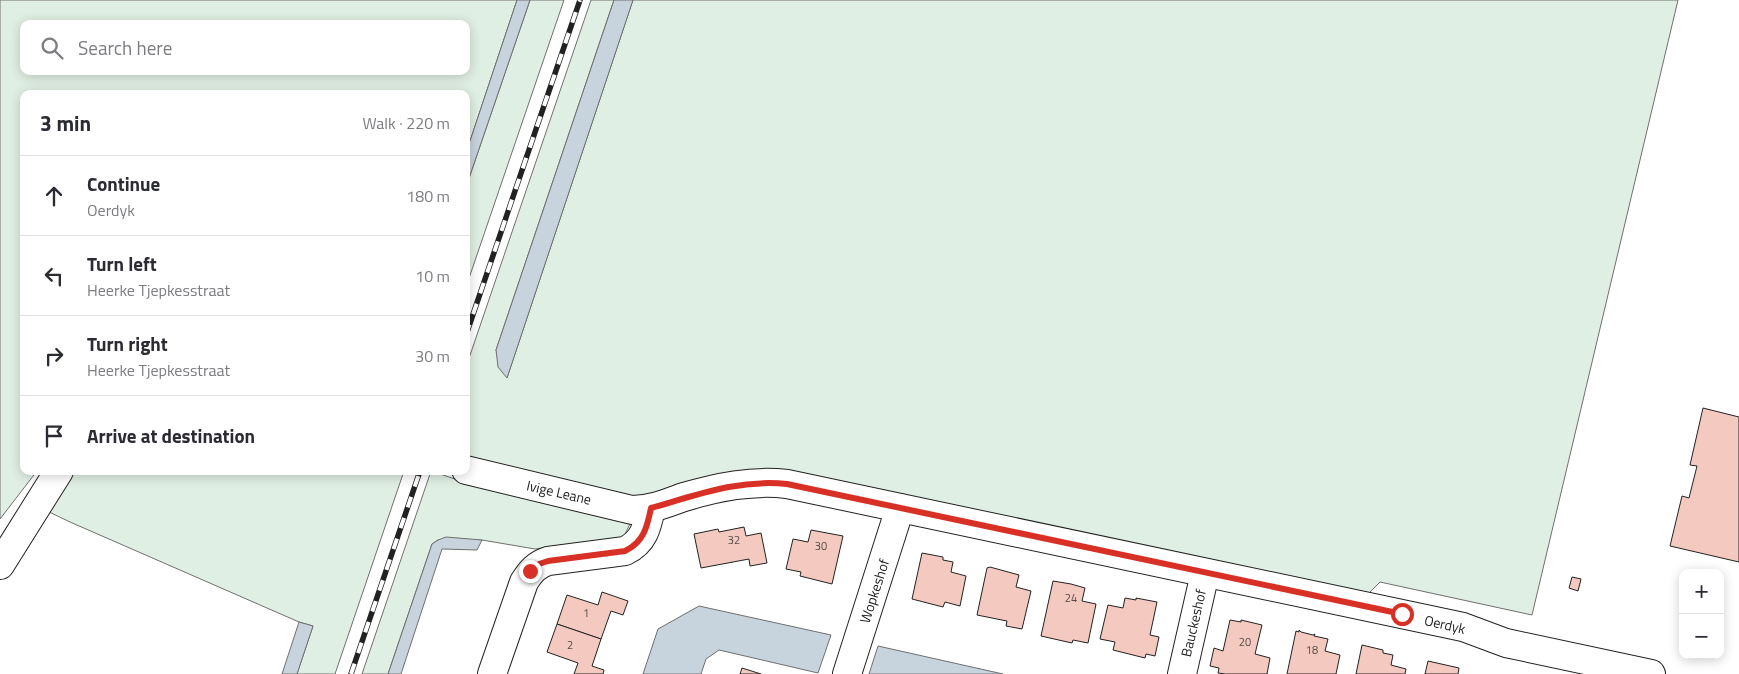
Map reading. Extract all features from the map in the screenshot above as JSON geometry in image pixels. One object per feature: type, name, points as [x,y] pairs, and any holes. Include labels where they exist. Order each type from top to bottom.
[{"type":"street","name":"Ivige Leane","points":[[470,471],[632,510],[651,508]]},
{"type":"street","points":[[0,564],[56,475]]},
{"type":"street","name":"Oerdyk","points":[[651,508],[716,488],[770,482],[787,484],[1462,627],[1506,642],[1651,674]]},
{"type":"street","points":[[492,674],[524,582],[530,571],[539,564],[548,561],[625,551],[642,538],[647,528],[651,508]]},
{"type":"street","name":"Wopkeshof","points":[[847,674],[900,508]]},
{"type":"street","name":"Bauckeshof","points":[[1182,674],[1205,573]]},
{"type":"green space","points":[[0,0],[517,0],[470,141],[470,90],[20,90],[20,475],[34,475],[0,519]]},
{"type":"green space","points":[[530,0],[564,0],[470,275],[470,175]]},
{"type":"green space","points":[[591,0],[614,0],[496,350],[507,378],[633,0],[1678,0],[1532,615],[1380,582],[1369,593],[1358,594],[800,476],[642,499],[470,460],[470,355]]},
{"type":"green space","points":[[68,475],[403,475],[335,674],[297,674],[313,626],[299,622],[45,510]]},
{"type":"green space","points":[[430,475],[443,475],[632,520],[623,538],[535,549],[482,540],[438,540],[432,544],[388,674],[362,674]]},
{"type":"shaded area","points":[[517,0],[530,0],[470,175],[470,141]]},
{"type":"shaded area","points":[[614,0],[633,0],[507,378],[498,367],[496,350]]},
{"type":"shaded area","points":[[446,537],[482,540],[477,550],[442,549],[401,674],[388,674],[432,544]]},
{"type":"shaded area","points":[[699,606],[831,635],[818,673],[719,650],[706,659],[701,674],[643,674],[658,629]]},
{"type":"shaded area","points":[[299,622],[313,626],[297,674],[282,674]]},
{"type":"shaded area","points":[[878,646],[1003,674],[869,674]]},
{"type":"building","points":[[1703,408],[1739,417],[1739,562],[1670,546],[1682,496],[1689,498],[1697,466],[1690,465]]},
{"type":"building","points":[[744,527],[746,536],[761,533],[767,563],[750,566],[749,559],[701,568],[694,534],[718,529],[719,532]]},
{"type":"building","points":[[811,530],[843,536],[832,584],[800,576],[801,572],[786,569],[793,539],[808,542]]},
{"type":"building","points":[[922,553],[943,557],[943,560],[953,562],[951,572],[966,576],[960,606],[945,602],[943,607],[912,599]]},
{"type":"building","points":[[990,567],[1019,575],[1016,587],[1031,591],[1022,629],[1006,626],[1007,621],[977,615],[987,568]]},
{"type":"building","points":[[1572,577],[1581,579],[1578,591],[1569,588]]},
{"type":"building","points":[[1053,581],[1085,588],[1082,601],[1096,604],[1088,643],[1073,640],[1072,643],[1041,636]]},
{"type":"building","points":[[602,592],[628,601],[623,615],[611,611],[601,639],[557,624],[567,595],[598,605]]},
{"type":"building","points":[[1125,598],[1157,602],[1150,635],[1159,637],[1155,656],[1146,654],[1145,658],[1113,650],[1115,642],[1100,639],[1108,605],[1123,608]]},
{"type":"building","points":[[1230,620],[1241,622],[1241,620],[1262,625],[1255,654],[1270,658],[1267,674],[1225,674],[1218,673],[1219,668],[1210,666],[1214,648],[1223,651]]},
{"type":"building","points":[[557,624],[601,639],[592,666],[604,670],[603,674],[574,674],[578,663],[547,652]]},
{"type":"building","points":[[1299,630],[1328,639],[1325,651],[1340,655],[1336,674],[1287,674],[1296,631],[1299,632]]},
{"type":"building","points":[[1362,645],[1383,650],[1383,653],[1393,655],[1391,665],[1406,669],[1405,674],[1356,674]]},
{"type":"building","points":[[1428,661],[1459,668],[1458,674],[1425,674]]},
{"type":"building","points":[[742,668],[761,674],[740,674]]},
{"type":"railway","points":[[470,323],[580,0]]},
{"type":"railway","points":[[351,674],[419,475]]},
{"type":"route","points":[[530,571],[539,564],[548,561],[625,551],[642,538],[647,528],[651,508],[716,488],[770,482],[787,484],[1402,614]]}]
